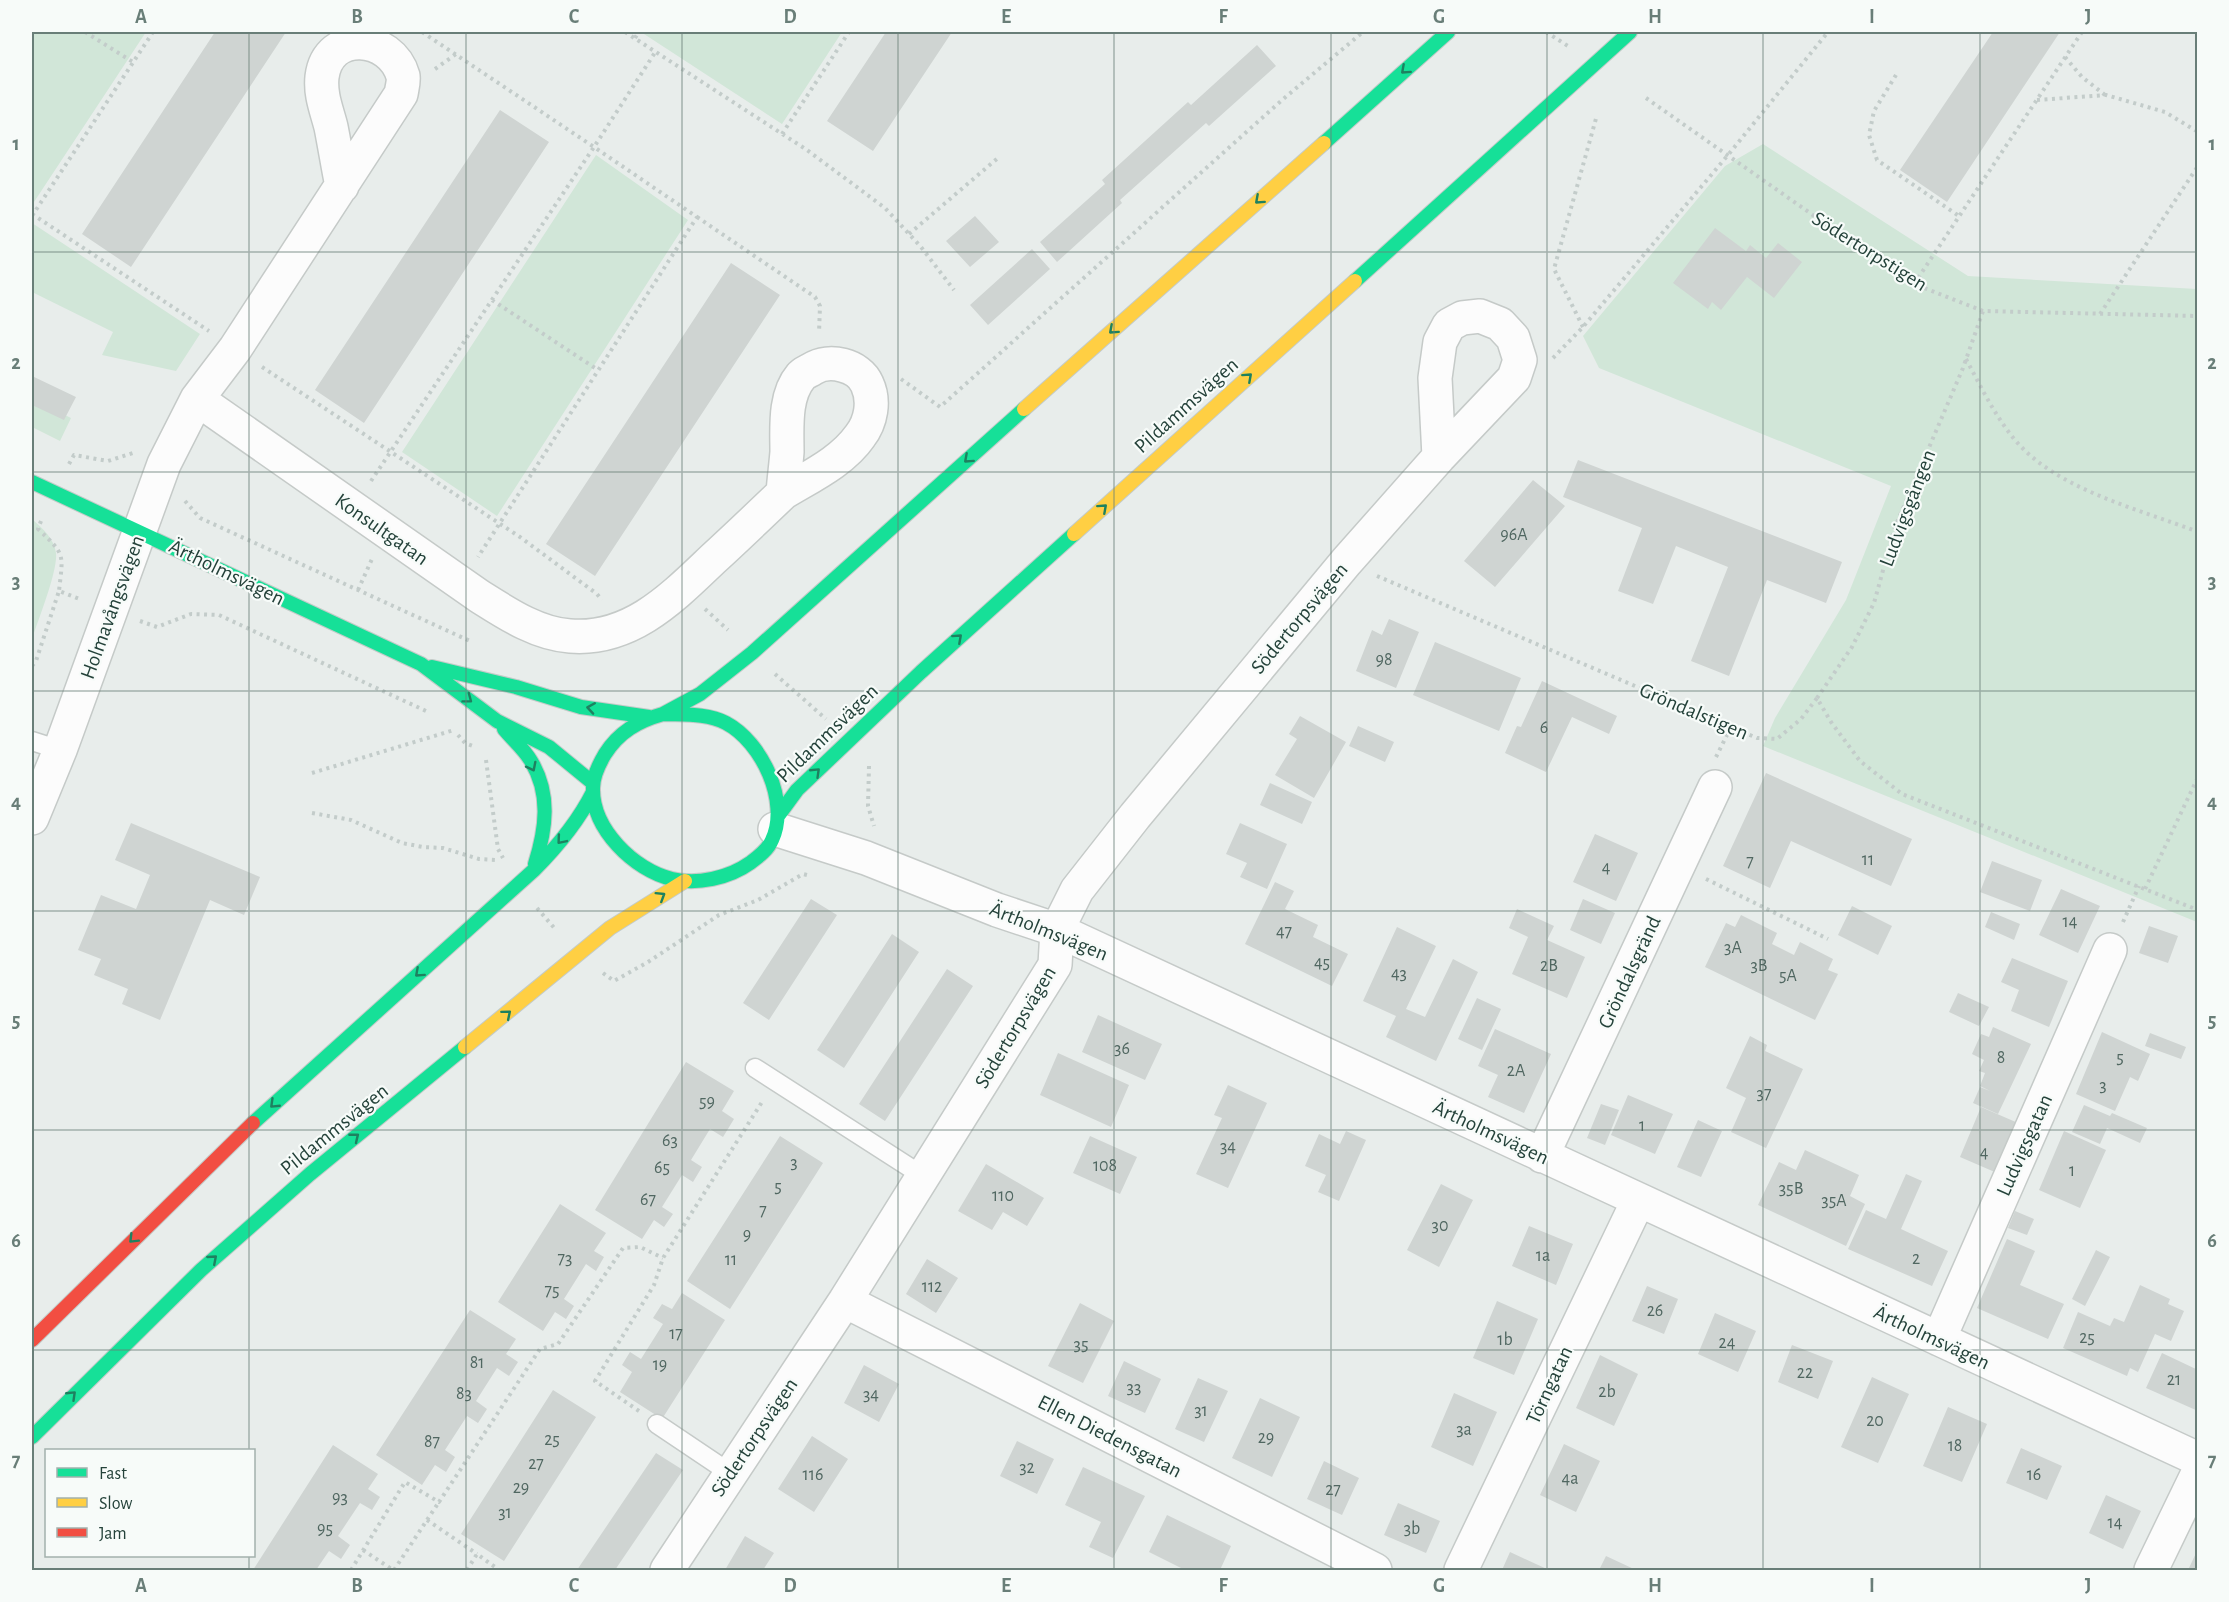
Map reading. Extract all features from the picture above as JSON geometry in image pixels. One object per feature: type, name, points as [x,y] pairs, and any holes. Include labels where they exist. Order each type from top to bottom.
[{"type":"main road","points":[[32,1340],[148,1224],[290,1088],[559,843],[588,805],[599,766],[612,742],[634,724],[700,694],[752,653],[1449,32]]},
{"type":"main road","name":"Pildammsvägen","points":[[777,822],[781,809],[797,790],[921,672],[1630,32]]},
{"type":"main road","name":"Ärtholmsvägen","points":[[32,482],[421,664],[497,721],[549,747],[593,787]]},
{"type":"main road","name":"Ärtholmsvägen","points":[[421,664],[516,687],[581,706],[656,715],[704,717],[726,724],[752,744],[769,777],[777,822]]},
{"type":"main road","points":[[497,721],[531,761],[545,794],[547,815],[543,841],[533,869]]},
{"type":"main road","points":[[593,787],[598,814],[621,850],[632,860],[664,878],[686,881],[717,878],[748,864],[771,842],[777,822]]},
{"type":"main road","name":"Pildammsvägen","points":[[32,1437],[201,1270],[310,1174],[610,928],[686,881]]},
{"type":"street","points":[[197,399],[235,348],[342,186]]},
{"type":"street","points":[[1439,457],[1435,378],[1440,342],[1449,325],[1462,318],[1480,316],[1500,324],[1513,338],[1520,360]]},
{"type":"street","points":[[783,493],[787,454],[787,420],[791,396],[801,376],[822,345]]},
{"type":"street","name":"Konsultgatan","points":[[197,399],[355,511],[513,617],[542,630],[569,636],[596,636],[639,621],[665,604],[783,493],[838,459],[860,436],[869,419],[872,401],[867,382],[854,370],[837,363],[822,345]]},
{"type":"street","name":"Södertorpsvägen","points":[[667,1570],[845,1301],[1055,965],[1057,930],[1077,890],[1135,816],[1346,562],[1439,457],[1514,378],[1520,360]]},
{"type":"street","name":"Holmavångsvägen","points":[[32,819],[46,746],[110,610],[164,464],[197,399]]},
{"type":"street","name":"Gröndalsgränd","points":[[1542,1156],[1715,788]]},
{"type":"street","name":"Ärtholmsvägen","points":[[777,822],[997,909],[1057,930],[2198,1459]]},
{"type":"street","name":"Ludvigsgatan","points":[[1938,1340],[2110,950]]},
{"type":"street","name":"Törngatan","points":[[1461,1570],[1638,1201]]},
{"type":"street","name":"Ellen Diedensgatan","points":[[845,1301],[1376,1570]]},
{"type":"street","points":[[2151,1570],[2198,1473]]},
{"type":"lane","points":[[755,1068],[923,1176]]},
{"type":"lane","points":[[657,1424],[730,1473]]},
{"type":"path","points":[[85,32],[133,62]]},
{"type":"path","points":[[153,32],[32,215],[499,524],[597,594],[608,608],[618,629]]},
{"type":"path","points":[[422,32],[815,297],[820,306],[822,345]]},
{"type":"path","points":[[625,32],[782,134],[885,208],[954,290]]},
{"type":"path","points":[[635,38],[639,32]]},
{"type":"path","points":[[782,134],[849,32]]},
{"type":"path","points":[[895,376],[940,407],[1282,100],[1363,32]]},
{"type":"path","points":[[1546,32],[1574,49]]},
{"type":"path","points":[[1520,360],[1550,360],[1583,327],[1828,32]]},
{"type":"path","points":[[1914,284],[2082,32]]},
{"type":"path","points":[[355,511],[363,492],[656,51]]},
{"type":"path","points":[[428,73],[456,54]]},
{"type":"path","points":[[2065,57],[2082,77],[2106,95]]},
{"type":"path","points":[[1896,75],[1874,111],[1869,135],[1878,160],[1959,216]]},
{"type":"path","points":[[2036,100],[2106,95],[2165,112],[2198,132]]},
{"type":"path","name":"Södertorpstigen","points":[[1646,98],[1876,260],[1914,284],[1983,311],[2198,316]]},
{"type":"path","points":[[1583,327],[1554,268],[1597,115]]},
{"type":"path","points":[[909,234],[999,157]]},
{"type":"path","points":[[2100,314],[2198,165]]},
{"type":"path","points":[[464,586],[472,565],[697,217]]},
{"type":"path","points":[[492,300],[598,370]]},
{"type":"path","name":"Ludvigsgången","points":[[1817,698],[1852,647],[1874,603],[1895,527],[1966,359],[1983,311]]},
{"type":"path","points":[[1966,359],[1986,398],[2012,437],[2042,465],[2085,490],[2198,532]]},
{"type":"path","points":[[32,666],[36,661],[59,591],[63,559],[55,545],[38,529],[53,492],[74,455],[108,461],[137,451],[182,472],[183,499],[200,518],[475,643]]},
{"type":"path","name":"Gröndalstigen","points":[[1346,562],[1757,738],[1777,739],[1801,719],[1817,698]]},
{"type":"path","points":[[59,591],[157,627],[190,614],[219,615],[434,714]]},
{"type":"path","points":[[1817,698],[1831,722],[1860,761],[1902,794],[2198,910]]},
{"type":"path","points":[[450,725],[465,742],[475,747]]},
{"type":"path","points":[[312,773],[454,730]]},
{"type":"path","points":[[2145,889],[2198,777]]},
{"type":"path","points":[[312,813],[351,820],[402,843],[443,848],[479,860],[504,860]]},
{"type":"path","points":[[1679,866],[1828,939]]},
{"type":"path","points":[[2110,950],[2139,886]]},
{"type":"path","points":[[657,1424],[595,1381],[654,1285],[663,1258],[775,1081]]},
{"type":"path","points":[[363,1550],[394,1570],[540,1349],[558,1344],[623,1248],[640,1247],[663,1258]]},
{"type":"path","points":[[351,1570],[405,1482],[439,1502]]},
{"type":"path","points":[[426,1520],[499,1570]]},
{"type":"path","points":[[466,1570],[477,1554]]},
{"type":"green space","points":[[32,32],[146,32],[32,205]]},
{"type":"green space","points":[[646,32],[842,32],[782,124],[644,34]]},
{"type":"green space","points":[[1763,144],[1968,276],[2197,289],[2197,922],[1763,746],[1775,718],[1846,600],[1891,486],[1599,368],[1583,336],[1725,166]]},
{"type":"green space","points":[[596,155],[688,220],[497,516],[402,452]]},
{"type":"green space","points":[[32,223],[200,334],[176,371],[102,355],[113,332],[32,292]]},
{"type":"green space","points":[[32,399],[71,418],[60,441],[32,427]]},
{"type":"green space","points":[[32,519],[50,538],[55,548],[56,561],[32,639]]},
{"type":"building","points":[[215,32],[286,32],[131,267],[82,234]]},
{"type":"building","points":[[886,32],[952,32],[873,151],[827,121]]},
{"type":"building","points":[[1993,32],[2060,32],[1947,202],[1900,170]]},
{"type":"building","points":[[1257,45],[1276,66],[1209,126],[1206,123],[1120,200],[1122,203],[1057,262],[1040,242],[1105,184],[1102,180],[1188,102],[1191,105]]},
{"type":"building","points":[[500,110],[549,142],[364,423],[315,390]]},
{"type":"building","points":[[975,216],[999,242],[970,267],[946,241]]},
{"type":"building","points":[[1715,228],[1746,251],[1750,245],[1766,258],[1778,243],[1802,262],[1774,298],[1747,277],[1721,310],[1712,302],[1708,309],[1673,283]]},
{"type":"building","points":[[1032,249],[1050,269],[988,325],[970,305]]},
{"type":"building","points":[[731,263],[780,295],[595,576],[546,544]]},
{"type":"building","points":[[32,376],[76,397],[64,420],[32,405]]},
{"type":"building","points":[[1578,460],[1842,562],[1826,603],[1767,580],[1729,676],[1691,661],[1728,567],[1676,546],[1653,604],[1618,591],[1642,528],[1563,497]]},
{"type":"building","points":[[1533,480],[1565,506],[1495,587],[1464,561]]},
{"type":"building","points":[[1389,619],[1419,632],[1396,688],[1356,671],[1372,630],[1382,635]]},
{"type":"building","points":[[1435,642],[1521,678],[1499,731],[1413,695]]},
{"type":"building","points":[[1542,681],[1617,716],[1609,734],[1572,717],[1546,772],[1505,753],[1517,726],[1521,727]]},
{"type":"building","points":[[1300,716],[1346,742],[1314,798],[1275,775],[1297,739],[1289,734]]},
{"type":"building","points":[[1358,726],[1394,742],[1385,762],[1349,746]]},
{"type":"building","points":[[1766,773],[1912,839],[1891,886],[1791,841],[1770,888],[1723,866]]},
{"type":"building","points":[[1270,783],[1312,802],[1302,824],[1260,805]]},
{"type":"building","points":[[131,823],[260,877],[244,915],[210,900],[160,1020],[122,1004],[128,989],[94,975],[101,959],[78,950],[101,895],[136,909],[150,875],[115,860]]},
{"type":"building","points":[[1240,823],[1287,844],[1267,889],[1240,877],[1247,863],[1226,854]]},
{"type":"building","points":[[1595,834],[1638,853],[1616,901],[1573,882]]},
{"type":"building","points":[[1992,861],[2042,880],[2030,911],[1980,892]]},
{"type":"building","points":[[1275,882],[1294,891],[1285,909],[1318,925],[1313,937],[1348,954],[1332,986],[1245,944]]},
{"type":"building","points":[[2061,889],[2100,906],[2078,953],[2039,935]]},
{"type":"building","points":[[811,899],[837,915],[769,1020],[743,1003]]},
{"type":"building","points":[[1583,899],[1615,913],[1601,944],[1570,930]]},
{"type":"building","points":[[1852,906],[1892,926],[1878,955],[1838,935]]},
{"type":"building","points":[[1517,909],[1554,926],[1547,940],[1585,957],[1567,998],[1512,974],[1528,937],[1509,928]]},
{"type":"building","points":[[1991,912],[2020,924],[2014,940],[1985,927]]},
{"type":"building","points":[[1741,915],[1777,933],[1772,944],[1794,955],[1800,942],[1833,959],[1828,970],[1838,974],[1815,1020],[1705,967],[1726,923],[1735,927]]},
{"type":"building","points":[[2149,926],[2178,936],[2168,963],[2139,953]]},
{"type":"building","points":[[1397,927],[1436,946],[1406,1009],[1425,1017],[1453,959],[1478,972],[1436,1061],[1386,1037],[1396,1016],[1363,1001]]},
{"type":"building","points":[[892,934],[919,952],[844,1068],[817,1050]]},
{"type":"building","points":[[2012,958],[2068,981],[2049,1027],[2011,1011],[2019,990],[2001,982]]},
{"type":"building","points":[[947,969],[973,986],[885,1121],[859,1104]]},
{"type":"building","points":[[1958,993],[1989,1007],[1979,1026],[1949,1012]]},
{"type":"building","points":[[1477,998],[1501,1009],[1482,1050],[1458,1039]]},
{"type":"building","points":[[1098,1015],[1162,1044],[1145,1080],[1082,1052]]},
{"type":"building","points":[[1993,1027],[2031,1044],[1998,1114],[1973,1103],[1980,1087],[1990,1091],[1980,1086],[1985,1073],[1979,1071],[1984,1060],[1972,1054],[1981,1034],[1989,1037]]},
{"type":"building","points":[[1495,1029],[1551,1054],[1524,1113],[1488,1097],[1498,1075],[1478,1066]]},
{"type":"building","points":[[2102,1032],[2150,1054],[2138,1081],[2130,1077],[2115,1111],[2076,1094]]},
{"type":"building","points":[[2150,1033],[2186,1047],[2181,1059],[2145,1046]]},
{"type":"building","points":[[1750,1036],[1767,1045],[1765,1051],[1803,1069],[1766,1148],[1731,1132],[1746,1098],[1726,1088]]},
{"type":"building","points":[[1058,1053],[1129,1085],[1111,1127],[1040,1095]]},
{"type":"building","points":[[686,1062],[734,1091],[722,1111],[734,1119],[723,1137],[710,1129],[691,1160],[702,1167],[693,1182],[682,1175],[662,1207],[673,1214],[664,1227],[654,1220],[642,1239],[595,1210]]},
{"type":"building","points":[[1228,1085],[1267,1103],[1228,1188],[1196,1174],[1222,1118],[1214,1115]]},
{"type":"building","points":[[1628,1095],[1673,1114],[1655,1154],[1611,1135]]},
{"type":"building","points":[[1601,1104],[1619,1110],[1605,1145],[1587,1138]]},
{"type":"building","points":[[2084,1105],[2110,1116],[2112,1113],[2147,1128],[2140,1143],[2107,1128],[2100,1144],[2072,1132]]},
{"type":"building","points":[[1981,1107],[2018,1123],[1997,1173],[1960,1157]]},
{"type":"building","points":[[1698,1120],[1722,1131],[1701,1177],[1677,1167]]},
{"type":"building","points":[[1346,1131],[1366,1140],[1339,1201],[1318,1192],[1326,1175],[1305,1166],[1319,1134],[1340,1144]]},
{"type":"building","points":[[2064,1131],[2106,1150],[2080,1208],[2039,1190]]},
{"type":"building","points":[[780,1136],[823,1163],[730,1309],[687,1281]]},
{"type":"building","points":[[1090,1136],[1137,1157],[1120,1194],[1073,1173]]},
{"type":"building","points":[[1805,1150],[1859,1175],[1850,1196],[1865,1204],[1846,1246],[1758,1205],[1779,1162],[1796,1170]]},
{"type":"building","points":[[986,1164],[1044,1198],[1027,1226],[1003,1212],[992,1230],[958,1211]]},
{"type":"building","points":[[1906,1174],[1922,1181],[1901,1229],[1948,1251],[1932,1286],[1848,1249],[1866,1210],[1886,1219]]},
{"type":"building","points":[[1441,1184],[1473,1200],[1439,1267],[1407,1250]]},
{"type":"building","points":[[560,1204],[606,1233],[594,1251],[604,1257],[596,1271],[586,1264],[564,1299],[574,1306],[566,1319],[555,1312],[543,1331],[498,1302]]},
{"type":"building","points":[[2015,1211],[2034,1219],[2027,1235],[2008,1228]]},
{"type":"building","points":[[1529,1226],[1573,1244],[1556,1285],[1512,1266]]},
{"type":"building","points":[[2007,1239],[2035,1251],[2020,1285],[2064,1304],[2048,1339],[1977,1308]]},
{"type":"building","points":[[2096,1250],[2110,1257],[2085,1306],[2072,1299]]},
{"type":"building","points":[[927,1259],[958,1278],[936,1313],[906,1294]]},
{"type":"building","points":[[2140,1285],[2170,1299],[2168,1304],[2184,1311],[2171,1341],[2155,1334],[2138,1372],[2130,1368],[2127,1376],[2063,1348],[2078,1312],[2110,1326],[2114,1318],[2124,1322]]},
{"type":"building","points":[[1647,1286],[1678,1299],[1664,1334],[1632,1321]]},
{"type":"building","points":[[682,1293],[725,1320],[662,1419],[620,1392],[632,1372],[622,1365],[630,1352],[641,1359],[663,1324],[653,1318],[662,1304],[672,1309]]},
{"type":"building","points":[[1497,1301],[1538,1319],[1514,1375],[1473,1358]]},
{"type":"building","points":[[1080,1303],[1114,1321],[1083,1383],[1048,1366]]},
{"type":"building","points":[[470,1310],[516,1339],[506,1354],[518,1362],[509,1376],[497,1368],[476,1401],[487,1409],[478,1423],[467,1416],[445,1450],[455,1457],[446,1472],[435,1465],[422,1485],[376,1455]]},
{"type":"building","points":[[1715,1313],[1756,1331],[1738,1372],[1698,1354]]},
{"type":"building","points":[[1792,1345],[1833,1361],[1818,1399],[1778,1382]]},
{"type":"building","points":[[2162,1353],[2198,1370],[2198,1411],[2146,1388]]},
{"type":"building","points":[[1600,1355],[1638,1374],[1614,1426],[1576,1408]]},
{"type":"building","points":[[1124,1361],[1161,1379],[1145,1413],[1108,1396]]},
{"type":"building","points":[[864,1365],[899,1384],[879,1422],[844,1403]]},
{"type":"building","points":[[1872,1377],[1909,1394],[1878,1463],[1841,1447]]},
{"type":"building","points":[[1198,1378],[1228,1391],[1204,1442],[1175,1429]]},
{"type":"building","points":[[553,1390],[596,1417],[504,1561],[461,1534]]},
{"type":"building","points":[[1454,1393],[1497,1412],[1473,1466],[1431,1447]]},
{"type":"building","points":[[1260,1398],[1300,1417],[1272,1477],[1232,1458]]},
{"type":"building","points":[[1948,1407],[1987,1424],[1962,1482],[1923,1466]]},
{"type":"building","points":[[812,1436],[848,1459],[814,1512],[778,1489]]},
{"type":"building","points":[[1017,1441],[1054,1459],[1037,1494],[1000,1476]]},
{"type":"building","points":[[1564,1444],[1600,1461],[1576,1512],[1540,1495]]},
{"type":"building","points":[[333,1445],[378,1474],[368,1489],[380,1497],[372,1510],[360,1503],[338,1536],[350,1545],[341,1559],[329,1551],[316,1570],[253,1570]]},
{"type":"building","points":[[2021,1448],[2062,1466],[2047,1500],[2006,1483]]},
{"type":"building","points":[[656,1453],[683,1470],[615,1570],[577,1570]]},
{"type":"building","points":[[1324,1461],[1359,1478],[1342,1515],[1307,1499]]},
{"type":"building","points":[[1083,1467],[1145,1496],[1113,1558],[1089,1547],[1101,1522],[1065,1505]]},
{"type":"building","points":[[2106,1495],[2141,1511],[2123,1549],[2089,1533]]},
{"type":"building","points":[[1398,1503],[1440,1521],[1426,1553],[1384,1535]]},
{"type":"building","points":[[1167,1515],[1231,1546],[1220,1570],[1180,1570],[1181,1568],[1149,1552]]},
{"type":"building","points":[[745,1536],[774,1553],[763,1570],[725,1570]]},
{"type":"building","points":[[2198,1549],[2198,1570],[2188,1570]]},
{"type":"building","points":[[1510,1552],[1549,1570],[1502,1570]]},
{"type":"building","points":[[1606,1556],[1636,1570],[1599,1570]]},
{"type":"traffic: fast","points":[[1324,143],[1448,32]]},
{"type":"traffic: fast","points":[[1355,281],[1630,32]]},
{"type":"traffic: fast","points":[[663,714],[700,694],[752,653],[1024,409]]},
{"type":"traffic: fast","points":[[32,482],[421,664],[497,721],[549,747],[593,783]]},
{"type":"traffic: fast","points":[[778,816],[797,790],[921,672],[1074,534]]},
{"type":"traffic: fast","points":[[432,667],[516,687],[581,707],[649,717]]},
{"type":"traffic: fast","points":[[663,714],[703,716],[726,723],[751,744],[769,774],[775,791],[777,808],[777,825],[772,840],[759,856],[732,873],[702,881],[682,881],[658,874],[643,867],[618,846],[600,818],[595,803],[593,784],[605,754],[616,739],[630,728],[663,714]]},
{"type":"traffic: fast","points":[[504,729],[528,757],[542,786],[544,825],[535,864]]},
{"type":"traffic: fast","points":[[253,1123],[534,870],[567,833],[593,792]]},
{"type":"traffic: fast","points":[[32,1437],[201,1270],[310,1174],[465,1047]]},
{"type":"traffic: slow","points":[[1024,409],[1324,143]]},
{"type":"traffic: slow","points":[[1074,534],[1355,281]]},
{"type":"traffic: slow","points":[[465,1047],[610,928],[685,881]]},
{"type":"traffic: jam","points":[[32,1340],[253,1123]]}]
